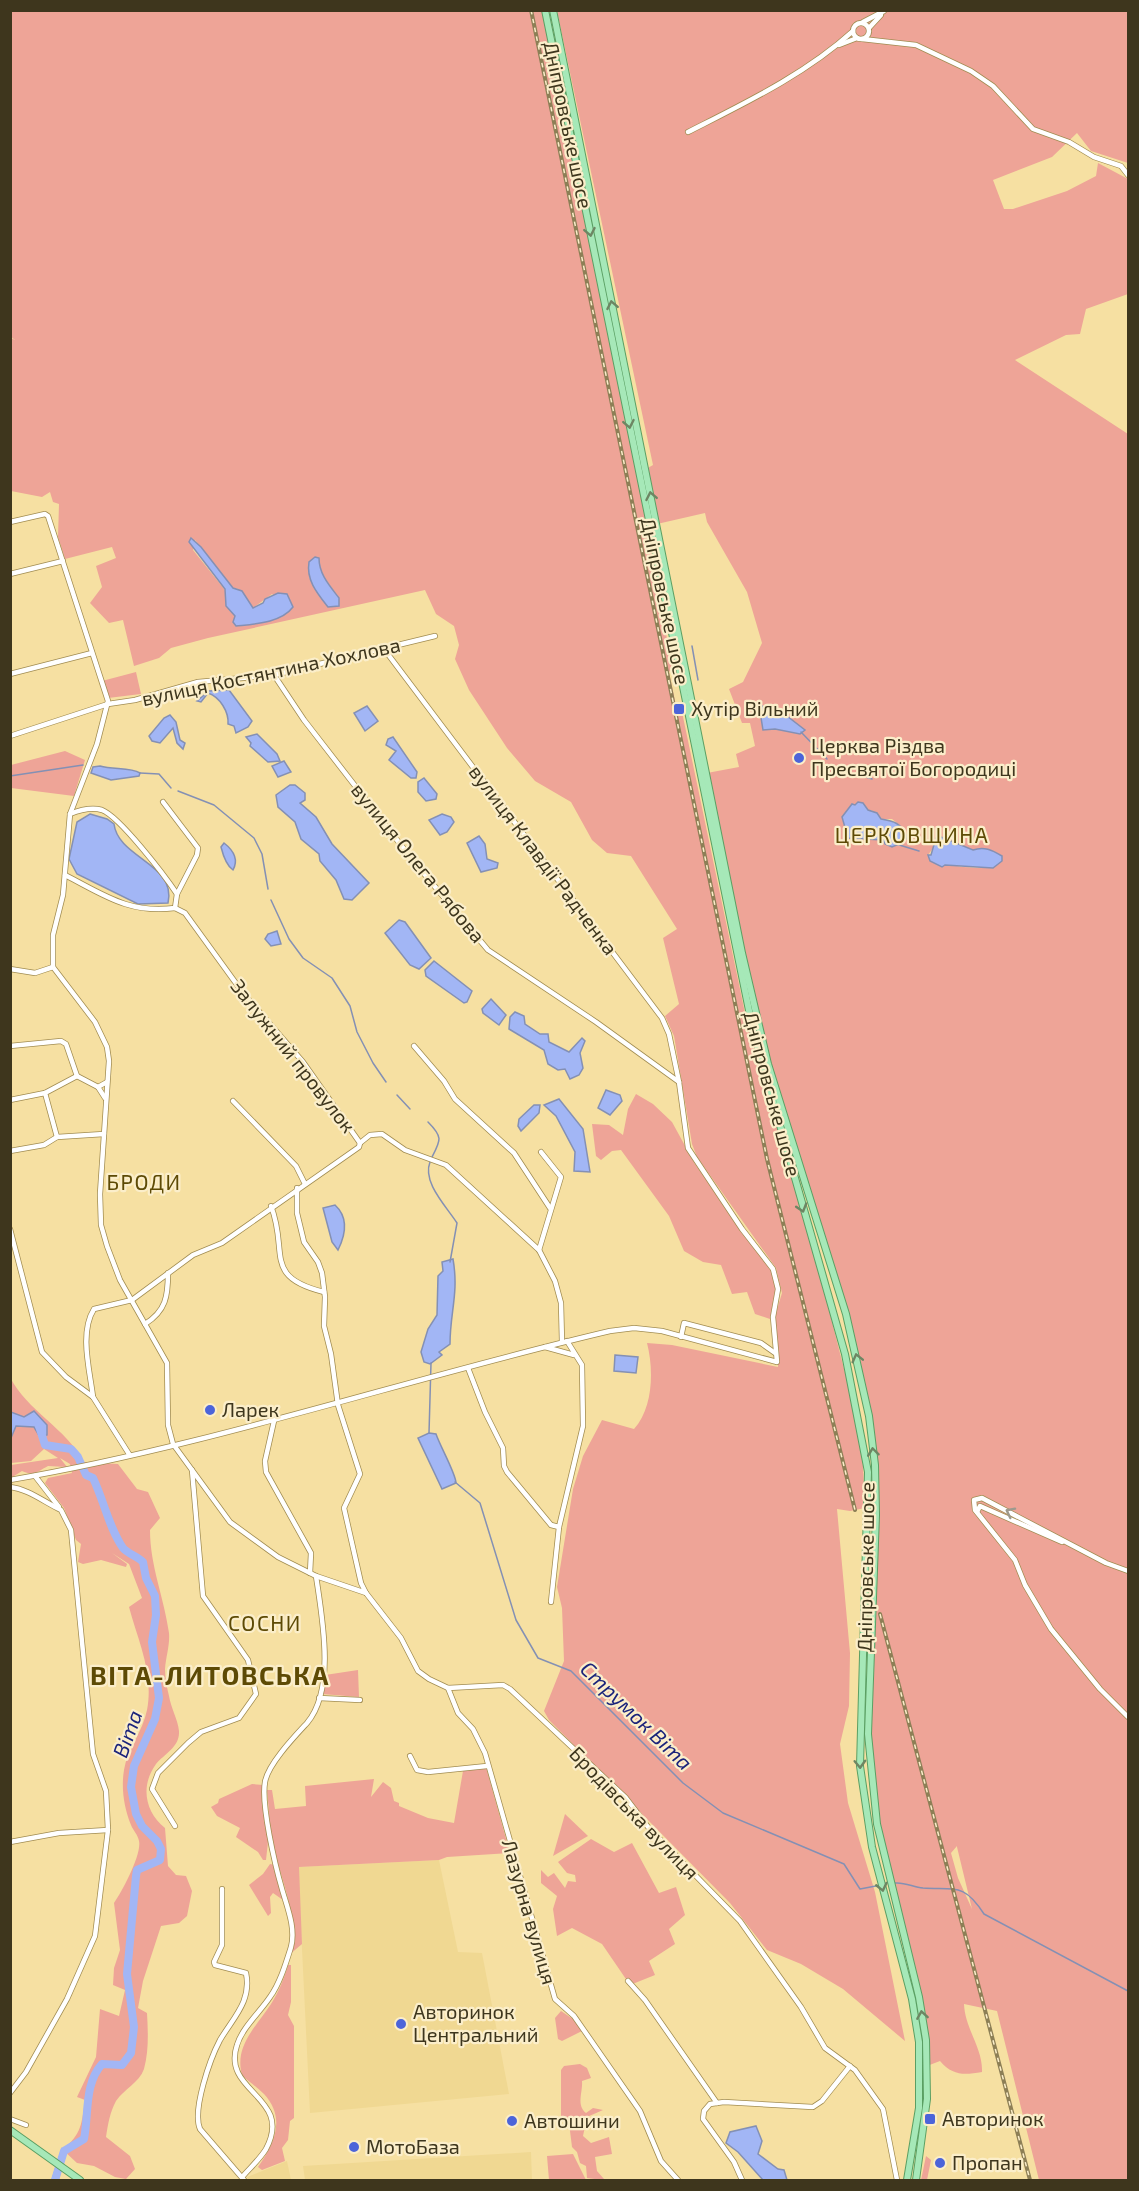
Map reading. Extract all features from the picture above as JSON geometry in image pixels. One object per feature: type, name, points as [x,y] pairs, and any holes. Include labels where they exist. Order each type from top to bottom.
[{"type":"main road","name":"Дніпровське шосе","points":[[545,10],[753,1030],[792,1174],[836,1321],[858,1413],[868,1472],[860,1766],[877,1865],[912,1999],[919,2042],[919,2108],[907,2181]]},
{"type":"main road","name":"Дніпровське шосе","points":[[553,10],[742,952],[768,1064],[846,1314],[869,1416],[875,1465],[876,1515],[868,1734],[874,1802],[895,1906],[919,1997],[926,2040],[927,2099],[916,2181]]},
{"type":"main road","points":[[10,2130],[80,2181]]},
{"type":"street","points":[[688,132],[747,102],[836,46],[853,31],[857,23],[885,11]]},
{"type":"street","points":[[860,39],[885,11]]},
{"type":"street","points":[[863,22],[873,38],[881,41]]},
{"type":"street","points":[[853,31],[860,39]]},
{"type":"street","points":[[836,46],[860,39],[916,45],[971,71],[993,86],[1033,129],[1069,142],[1094,157],[1121,166],[1128,175]]},
{"type":"street","points":[[10,522],[47,514],[108,698],[97,744],[70,814],[65,875],[53,935],[53,967],[102,1035],[109,1061],[101,1225],[120,1280],[167,1363],[168,1425],[173,1444],[230,1522],[239,1530],[278,1557],[316,1576],[366,1593]]},
{"type":"street","points":[[10,574],[63,561]]},
{"type":"street","name":"вулиця Костянтина Хохлова","points":[[10,736],[108,704],[135,700],[198,682],[274,675],[435,636]]},
{"type":"street","name":"вулиця Клавдії Радченка","points":[[384,649],[662,1018],[669,1034],[679,1082],[688,1148],[742,1229],[773,1269],[778,1289],[772,1317],[775,1353]]},
{"type":"street","points":[[10,674],[92,653]]},
{"type":"street","name":"вулиця Олега Рябова","points":[[274,675],[304,720],[411,858],[488,950],[605,1028],[679,1082]]},
{"type":"street","points":[[65,875],[133,908],[175,908],[177,894],[197,855],[198,848],[163,802]]},
{"type":"street","points":[[70,814],[90,808],[109,814],[177,894]]},
{"type":"street","name":"Залужний провулок","points":[[132,1300],[193,1255],[222,1243],[271,1206],[359,1147],[360,1143],[303,1062],[243,993],[185,913],[175,908]]},
{"type":"street","points":[[10,969],[35,973],[53,967]]},
{"type":"street","points":[[10,1046],[61,1041],[66,1044],[77,1076],[98,1087],[106,1098]]},
{"type":"street","points":[[414,1046],[444,1081],[455,1099],[514,1153],[550,1208]]},
{"type":"street","points":[[10,1100],[45,1094],[77,1076]]},
{"type":"street","points":[[98,1087],[107,1082]]},
{"type":"street","points":[[45,1094],[57,1137]]},
{"type":"street","points":[[233,1101],[296,1166],[305,1184]]},
{"type":"street","points":[[10,1151],[44,1145],[57,1137],[104,1134]]},
{"type":"street","points":[[360,1143],[370,1136],[382,1134],[405,1150],[446,1165],[539,1250],[555,1281],[561,1303],[565,1342],[582,1365],[583,1426],[559,1527],[551,1602]]},
{"type":"street","points":[[539,1250],[561,1177],[541,1152]]},
{"type":"street","points":[[297,1188],[297,1213],[304,1242],[318,1262],[324,1292],[324,1326],[331,1354],[338,1405],[360,1474],[344,1508],[361,1583],[366,1593],[401,1638],[418,1671],[448,1688]]},
{"type":"street","points":[[271,1206],[282,1265],[288,1277],[301,1287],[324,1292]]},
{"type":"street","points":[[10,1229],[42,1352],[66,1377],[93,1397],[129,1454]]},
{"type":"street","points":[[145,1324],[163,1309],[168,1289],[168,1273]]},
{"type":"street","points":[[93,1397],[86,1333],[88,1317],[94,1309],[104,1305],[121,1304],[132,1300]]},
{"type":"street","points":[[10,1480],[44,1475],[274,1421],[545,1347],[634,1328],[662,1331],[681,1337],[777,1362],[775,1353],[761,1342],[684,1323],[681,1337]]},
{"type":"street","points":[[545,1347],[574,1355]]},
{"type":"street","points":[[468,1368],[484,1412],[503,1448],[504,1466],[507,1472],[551,1525],[559,1527]]},
{"type":"street","points":[[274,1421],[265,1461],[266,1472],[311,1553],[310,1573]]},
{"type":"street","points":[[175,1826],[153,1789],[158,1773],[201,1732],[239,1718],[256,1694],[248,1660],[203,1596],[192,1470]]},
{"type":"street","points":[[10,2093],[35,2057],[92,1946],[108,1830],[106,1791],[93,1754],[71,1530],[61,1510],[35,1476]]},
{"type":"street","points":[[10,1487],[24,1488],[35,1498],[61,1510]]},
{"type":"street","points":[[1128,1571],[1106,1563],[982,1498],[974,1500],[977,1512],[1015,1560],[1025,1585],[1051,1629],[1100,1689],[1128,1717]]},
{"type":"street","points":[[977,1512],[980,1506],[1017,1525],[1075,1546]]},
{"type":"street","points":[[222,1889],[222,1945],[214,1962],[215,1965],[246,1974],[246,1998],[219,2042],[210,2066],[196,2120],[200,2129],[243,2179],[266,2148],[273,2129],[273,2117],[269,2108],[239,2076],[234,2055],[240,2037],[272,1995],[291,1947],[291,1923],[270,1840],[265,1782],[275,1761],[308,1722],[319,1698],[325,1644],[316,1576]]},
{"type":"street","name":"Бродівська вулиця","points":[[448,1688],[503,1686],[514,1692],[626,1798],[648,1827],[728,1907],[801,2007],[825,2048],[850,2066],[869,2087],[883,2109],[897,2181]]},
{"type":"street","name":"Лазурна вулиця","points":[[448,1688],[458,1713],[479,1738],[555,1999],[574,2016],[634,2103],[661,2161],[678,2181]]},
{"type":"street","points":[[319,1698],[360,1700]]},
{"type":"street","points":[[410,1756],[417,1770],[428,1772],[487,1766]]},
{"type":"street","points":[[10,1842],[34,1836],[108,1830]]},
{"type":"street","points":[[628,1981],[645,2000],[717,2103]]},
{"type":"street","points":[[742,2181],[734,2162],[703,2119],[704,2111],[710,2104],[813,2107],[822,2101],[850,2066]]},
{"type":"street","points":[[10,2119],[26,2126]]},
{"type":"shaded area","points":[[10,11],[545,11],[658,566],[664,624],[673,668],[669,672],[677,711],[682,712],[745,1013],[829,1310],[855,1412],[863,1466],[865,1508],[850,1511],[837,1509],[850,1653],[849,1706],[840,1744],[848,1803],[875,1892],[905,2041],[843,1989],[801,1964],[767,1950],[730,1903],[549,1720],[544,1711],[564,1661],[562,1608],[557,1587],[573,1489],[583,1456],[602,1420],[634,1429],[640,1420],[648,1400],[651,1377],[647,1343],[672,1345],[778,1367],[775,1316],[782,1293],[776,1268],[697,1157],[692,1144],[674,1036],[665,1016],[679,1004],[663,938],[677,929],[631,856],[607,853],[592,840],[571,802],[535,781],[507,748],[469,690],[455,659],[459,645],[454,626],[436,614],[425,590],[208,638],[171,648],[159,658],[134,666],[123,620],[109,623],[90,603],[102,587],[96,566],[116,558],[112,547],[65,559],[58,537],[59,504],[53,502],[50,492],[42,497],[11,491],[11,338],[15,340],[10,336]],"holes":[[[195,540],[233,588],[238,589],[253,608],[272,594],[293,607],[277,618],[246,625],[226,606],[225,590],[193,550]],[[319,558],[318,569],[339,598],[328,607],[309,577]]]},
{"type":"shaded area","points":[[557,11],[1128,11],[1128,163],[1091,151],[1077,133],[1052,157],[993,180],[1004,209],[1013,209],[1067,191],[1096,176],[1098,163],[1128,179],[1128,294],[1086,309],[1080,334],[1066,335],[1015,360],[1128,434],[1128,2180],[1039,2180],[997,2011],[964,2004],[967,2022],[980,2055],[982,2072],[970,2074],[954,2072],[940,2061],[927,2066],[926,2040],[877,1824],[868,1734],[875,1465],[870,1416],[847,1313],[768,1064],[707,773],[739,767],[736,754],[755,746],[750,723],[742,723],[729,689],[743,682],[762,643],[747,592],[707,522],[705,513],[657,524],[646,469],[653,465]],"holes":[[[759,705],[774,708],[804,730],[800,734],[775,729],[763,730]],[[858,802],[863,803],[868,810],[873,811],[881,819],[892,819],[903,828],[904,842],[873,839],[846,832],[842,817],[852,804],[855,806]],[[941,837],[973,850],[993,868],[952,865],[928,855]],[[957,1846],[972,1909],[958,1878],[951,1853]]]},
{"type":"shaded area","points":[[136,672],[141,694],[108,698],[102,681]]},
{"type":"shaded area","points":[[65,751],[85,760],[74,796],[11,788],[11,765]]},
{"type":"shaded area","points":[[636,1094],[653,1104],[672,1122],[695,1164],[771,1269],[776,1288],[770,1319],[755,1314],[747,1292],[732,1294],[721,1265],[703,1262],[684,1251],[669,1216],[621,1150],[612,1151],[601,1160],[596,1156],[592,1124],[609,1125],[623,1135],[628,1109]]},
{"type":"shaded area","points":[[10,1377],[26,1400],[67,1439],[84,1462],[118,1464],[137,1489],[148,1492],[160,1518],[150,1530],[151,1543],[169,1633],[165,1669],[166,1683],[179,1737],[151,1772],[147,1798],[153,1814],[165,1828],[168,1866],[176,1875],[186,1876],[192,1891],[187,1916],[179,1923],[161,1926],[143,1981],[138,2008],[147,2013],[146,2062],[139,2078],[116,2101],[109,2118],[106,2137],[130,2156],[135,2169],[126,2179],[115,2177],[94,2166],[77,2163],[62,2149],[74,2139],[82,2121],[85,2100],[77,2097],[96,2057],[100,2009],[119,2016],[125,1990],[113,1985],[114,1968],[120,1950],[114,1903],[131,1873],[139,1847],[127,1812],[123,1784],[128,1755],[145,1718],[149,1696],[147,1670],[129,1607],[142,1598],[129,1564],[112,1553],[127,1564],[126,1567],[101,1560],[83,1564],[78,1562],[81,1544],[76,1540],[64,1508],[45,1483],[48,1478],[72,1473],[70,1464],[60,1458],[67,1467],[48,1466],[33,1473],[22,1471],[11,1478],[11,1465],[58,1458],[44,1449],[31,1461],[11,1463]]},
{"type":"shaded area","points":[[358,1670],[359,1697],[322,1694],[325,1675]]},
{"type":"shaded area","points":[[486,1767],[510,1853],[447,1857],[439,1860],[299,1867],[302,1944],[289,1955],[293,1928],[288,1899],[272,1842],[267,1790],[272,1790],[275,1809],[306,1806],[305,1786],[374,1779],[371,1797],[383,1782],[391,1788],[394,1801],[399,1803],[399,1806],[428,1818],[454,1823],[463,1771]]},
{"type":"shaded area","points":[[252,1784],[263,1785],[268,1842],[266,1860],[263,1860],[258,1852],[236,1837],[240,1828],[217,1816],[211,1807],[218,1803],[219,1799]]},
{"type":"shaded area","points":[[565,1814],[588,1836],[553,1856]]},
{"type":"shaded area","points":[[591,1839],[614,1852],[632,1843],[659,1893],[676,1887],[685,1915],[669,1929],[675,1944],[649,1961],[655,1975],[630,1985],[602,1944],[572,1928],[557,1936],[553,1909],[557,1896],[541,1883],[541,1870],[548,1877],[554,1873],[565,1888],[568,1881],[576,1882],[575,1875],[567,1873],[558,1862]]},
{"type":"shaded area","name":"Авторинок Центральний","points":[[439,1860],[458,1952],[482,1953],[509,2094],[310,2113],[298,1867]]},
{"type":"shaded area","points":[[270,1864],[275,1865],[283,1900],[273,1893],[270,1897],[271,1913],[268,1916],[249,1885],[263,1874]]},
{"type":"shaded area","points":[[288,1965],[291,1965],[291,2002],[288,2015],[294,2026],[294,2118],[290,2121],[288,2140],[282,2148],[285,2161],[262,2170],[258,2167],[269,2149],[276,2130],[275,2112],[264,2094],[242,2075],[241,2055],[248,2037],[271,2004]]},
{"type":"shaded area","points":[[561,2011],[573,2019],[582,2031],[562,2041],[558,2039],[555,2018]]},
{"type":"shaded area","points":[[580,2064],[587,2068],[591,2078],[582,2081],[581,2106],[583,2110],[586,2113],[593,2108],[603,2110],[587,2117],[583,2136],[591,2143],[609,2137],[612,2154],[595,2157],[597,2171],[604,2179],[602,2180],[587,2178],[586,2166],[580,2163],[577,2152],[572,2147],[569,2123],[561,2119],[561,2070],[564,2066]]},
{"type":"shaded area","points":[[531,2152],[532,2180],[305,2180],[303,2166]]},
{"type":"shaded area","points":[[573,2154],[586,2180],[549,2180],[547,2156]]},
{"type":"shaded area","points":[[926,2156],[931,2160],[927,2180],[921,2180]]},
{"type":"shaded area","points":[[287,2161],[291,2180],[248,2180],[247,2177]]},
{"type":"water","points":[[191,538],[201,547],[233,588],[242,591],[253,608],[278,593],[287,594],[293,607],[274,620],[236,626],[233,622],[235,616],[226,606],[225,589],[189,542]]},
{"type":"water","points":[[315,557],[319,558],[319,564],[328,584],[339,598],[339,606],[328,607],[313,586],[309,575],[309,562]]},
{"type":"water","points":[[229,690],[252,721],[248,727],[236,733],[234,726],[228,724],[220,701],[208,693],[201,702],[197,701],[209,691]]},
{"type":"water","points":[[759,705],[783,713],[805,730],[800,734],[775,729],[763,730]]},
{"type":"water","points":[[367,706],[378,721],[365,731],[354,713]]},
{"type":"water","points":[[170,715],[176,722],[180,740],[185,743],[183,749],[177,743],[173,728],[160,743],[152,741],[149,736],[164,718]]},
{"type":"water","points":[[257,734],[277,754],[280,761],[268,762],[250,746],[251,743],[246,737]]},
{"type":"water","points":[[393,737],[417,772],[416,778],[411,778],[389,760],[396,751],[386,745],[388,739]]},
{"type":"water","points":[[284,761],[291,772],[278,777],[272,766]]},
{"type":"water","points":[[100,766],[140,773],[139,776],[111,780],[91,773],[93,767]]},
{"type":"water","points":[[424,778],[437,794],[436,799],[426,801],[418,792],[418,782]]},
{"type":"water","points":[[290,785],[295,785],[305,793],[305,800],[300,803],[316,817],[332,844],[369,883],[352,900],[344,899],[336,880],[320,861],[319,854],[301,839],[295,822],[278,807],[276,795]]},
{"type":"water","points":[[858,802],[863,803],[868,810],[877,813],[881,819],[900,826],[907,837],[904,842],[892,847],[885,844],[883,840],[848,838],[842,817],[852,804],[855,805]]},
{"type":"water","points":[[90,814],[107,819],[114,824],[118,836],[125,845],[164,879],[168,890],[168,903],[138,904],[77,874],[69,859],[77,822]]},
{"type":"water","points":[[442,814],[451,817],[454,822],[447,832],[440,835],[429,820]]},
{"type":"water","points":[[479,836],[485,844],[487,859],[498,863],[497,868],[481,872],[467,843]]},
{"type":"water","points":[[941,837],[973,850],[981,848],[991,850],[1002,856],[1002,861],[993,868],[945,865],[942,867],[930,861],[928,855],[931,855],[936,838]]},
{"type":"water","points":[[224,843],[234,855],[233,870],[227,863],[221,847]]},
{"type":"water","points":[[399,920],[405,922],[431,958],[419,969],[410,965],[385,933]]},
{"type":"water","points":[[277,931],[281,944],[271,946],[265,939],[268,934]]},
{"type":"water","points":[[434,961],[472,991],[467,1002],[464,1003],[426,976],[425,970]]},
{"type":"water","points":[[491,999],[506,1015],[499,1025],[483,1013],[482,1009]]},
{"type":"water","points":[[515,1012],[524,1016],[525,1024],[540,1034],[548,1034],[549,1042],[569,1052],[582,1038],[585,1041],[580,1053],[583,1068],[579,1075],[570,1079],[565,1069],[558,1070],[548,1064],[544,1050],[509,1029],[510,1017]]},
{"type":"water","points":[[606,1090],[620,1095],[622,1101],[610,1115],[598,1108]]},
{"type":"water","points":[[559,1099],[583,1129],[590,1172],[574,1171],[575,1152],[556,1116],[544,1105]]},
{"type":"water","points":[[534,1105],[540,1105],[539,1113],[521,1131],[518,1126],[519,1119]]},
{"type":"water","points":[[335,1205],[344,1220],[343,1238],[338,1250],[332,1242],[323,1208]]},
{"type":"water","points":[[453,1259],[455,1292],[450,1344],[439,1352],[442,1355],[430,1364],[424,1362],[421,1352],[428,1329],[437,1315],[438,1276],[443,1271],[442,1262]]},
{"type":"water","points":[[615,1355],[638,1357],[636,1373],[614,1371]]},
{"type":"water","points":[[34,1411],[47,1425],[47,1435],[40,1437],[34,1427],[16,1426],[11,1438],[11,1412],[24,1417]]},
{"type":"water","points":[[429,1433],[436,1434],[456,1483],[442,1489],[418,1438]]},
{"type":"water","points":[[756,2126],[762,2141],[758,2154],[778,2169],[784,2170],[787,2180],[763,2180],[738,2152],[726,2143],[730,2132]]},
{"type":"water","points":[[62,2149],[66,2153],[58,2180],[52,2180]]},
{"type":"waterway","points":[[692,646],[698,680]]},
{"type":"waterway","points":[[801,732],[827,759]]},
{"type":"waterway","name":"Струмок Віта","points":[[10,776],[83,765]]},
{"type":"waterway","name":"Струмок Віта","points":[[140,773],[159,774],[171,788]]},
{"type":"waterway","points":[[863,776],[872,779]]},
{"type":"waterway","name":"Струмок Віта","points":[[178,791],[214,805],[254,838],[262,854],[268,889]]},
{"type":"waterway","points":[[896,844],[919,851]]},
{"type":"waterway","name":"Струмок Віта","points":[[271,900],[289,939],[303,958],[332,978],[350,1006],[357,1032],[386,1082]]},
{"type":"waterway","name":"Струмок Віта","points":[[397,1095],[410,1109]]},
{"type":"waterway","name":"Струмок Віта","points":[[428,1122],[436,1131],[439,1139],[432,1157]]},
{"type":"waterway","name":"Струмок Віта","points":[[430,1162],[428,1170],[432,1186],[457,1223],[450,1262]]},
{"type":"waterway","name":"Струмок Віта","points":[[429,1433],[431,1363]]},
{"type":"waterway","name":"Віта","points":[[39,1426],[45,1445],[71,1449],[78,1457],[86,1475],[93,1478],[118,1540],[125,1550],[143,1562],[146,1578],[155,1596],[156,1615],[152,1642],[159,1698],[155,1719],[134,1766],[131,1787],[136,1814],[142,1826],[157,1841],[161,1849],[160,1860],[137,1870],[136,1876],[127,1974],[134,2027],[131,2053],[122,2065],[102,2064],[96,2072],[88,2100],[84,2139],[64,2151],[55,2180]]},
{"type":"waterway","name":"Струмок Віта","points":[[455,1482],[480,1503],[516,1620],[538,1658],[571,1671],[683,1783],[723,1813],[844,1864],[860,1889],[881,1885]]},
{"type":"waterway","name":"Струмок Віта","points":[[895,1883],[923,1888],[952,1889],[965,1893],[984,1914],[1128,1991]]},
{"type":"railway","points":[[531,10],[767,1159],[855,1510]]},
{"type":"railway","points":[[880,1614],[1030,2180]]},
{"type":"place","name":"Хутір Вільний","points":[[679,709]]},
{"type":"place","name":"Церква Різдва Пресвятої Богородиці","points":[[799,758]]},
{"type":"place","name":"Ларек","points":[[210,1410]]},
{"type":"place","name":"Авторинок Центральний","points":[[401,2024]]},
{"type":"place","name":"Авторинок","points":[[930,2119]]},
{"type":"place","name":"Автошини","points":[[512,2121]]},
{"type":"place","name":"МотоБаза","points":[[354,2147]]},
{"type":"place","name":"Пропан","points":[[940,2163]]},
{"type":"district","name":"ЦЕРКОВЩИНА","points":[[912,836]]},
{"type":"district","name":"БРОДИ","points":[[144,1183]]},
{"type":"district","name":"СОСНИ","points":[[265,1624]]},
{"type":"district","name":"ВІТА-ЛИТОВСЬКА","points":[[210,1676]]}]
